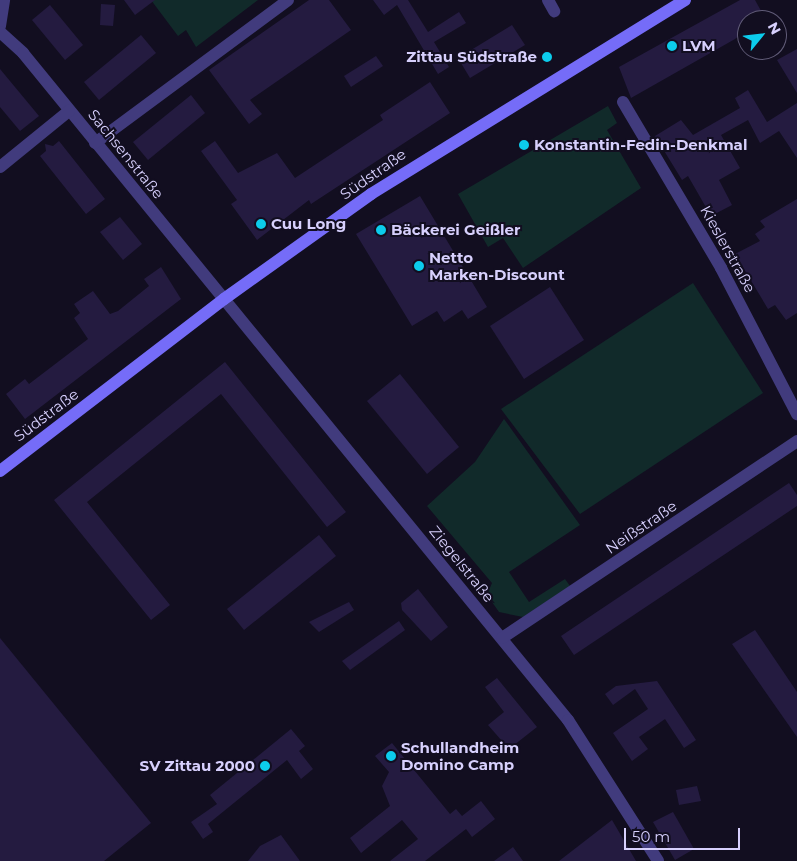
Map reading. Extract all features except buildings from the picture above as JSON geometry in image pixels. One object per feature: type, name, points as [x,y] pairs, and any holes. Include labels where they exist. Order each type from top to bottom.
[{"type":"main road","name":"Südstraße","points":[[0,471],[224,299],[422,160],[685,0]]},
{"type":"street","points":[[0,26],[4,0]]},
{"type":"street","points":[[95,143],[288,0]]},
{"type":"street","name":"Sachsenstraße","points":[[0,32],[23,53],[224,299]]},
{"type":"street","name":"Kieslerstraße","points":[[624,102],[721,268],[797,414]]},
{"type":"street","points":[[0,167],[69,111]]},
{"type":"street","name":"Ziegelstraße","points":[[224,299],[568,720],[658,861]]},
{"type":"street","name":"Neißstraße","points":[[502,638],[797,441]]},
{"type":"green space","points":[[151,0],[258,0],[196,47],[186,30],[178,36]]},
{"type":"green space","points":[[608,106],[617,123],[607,130],[641,188],[523,268],[503,238],[488,247],[458,194]]},
{"type":"green space","points":[[693,283],[763,393],[580,514],[501,409]]},
{"type":"green space","points":[[504,419],[580,525],[509,572],[529,602],[565,579],[570,586],[523,617],[499,612],[487,595],[492,583],[427,506],[475,462]]},
{"type":"place","name":"LVM","points":[[672,46]]},
{"type":"place","name":"Zittau Südstraße","points":[[547,57]]},
{"type":"place","name":"Konstantin-Fedin-Denkmal","points":[[524,145]]},
{"type":"place","name":"Cuu Long","points":[[261,224]]},
{"type":"place","name":"Bäckerei Geißler","points":[[381,230]]},
{"type":"place","name":"Netto Marken-Discount","points":[[419,266]]},
{"type":"place","name":"Schullandheim Domino Camp","points":[[391,756]]},
{"type":"place","name":"SV Zittau 2000","points":[[265,766]]}]
